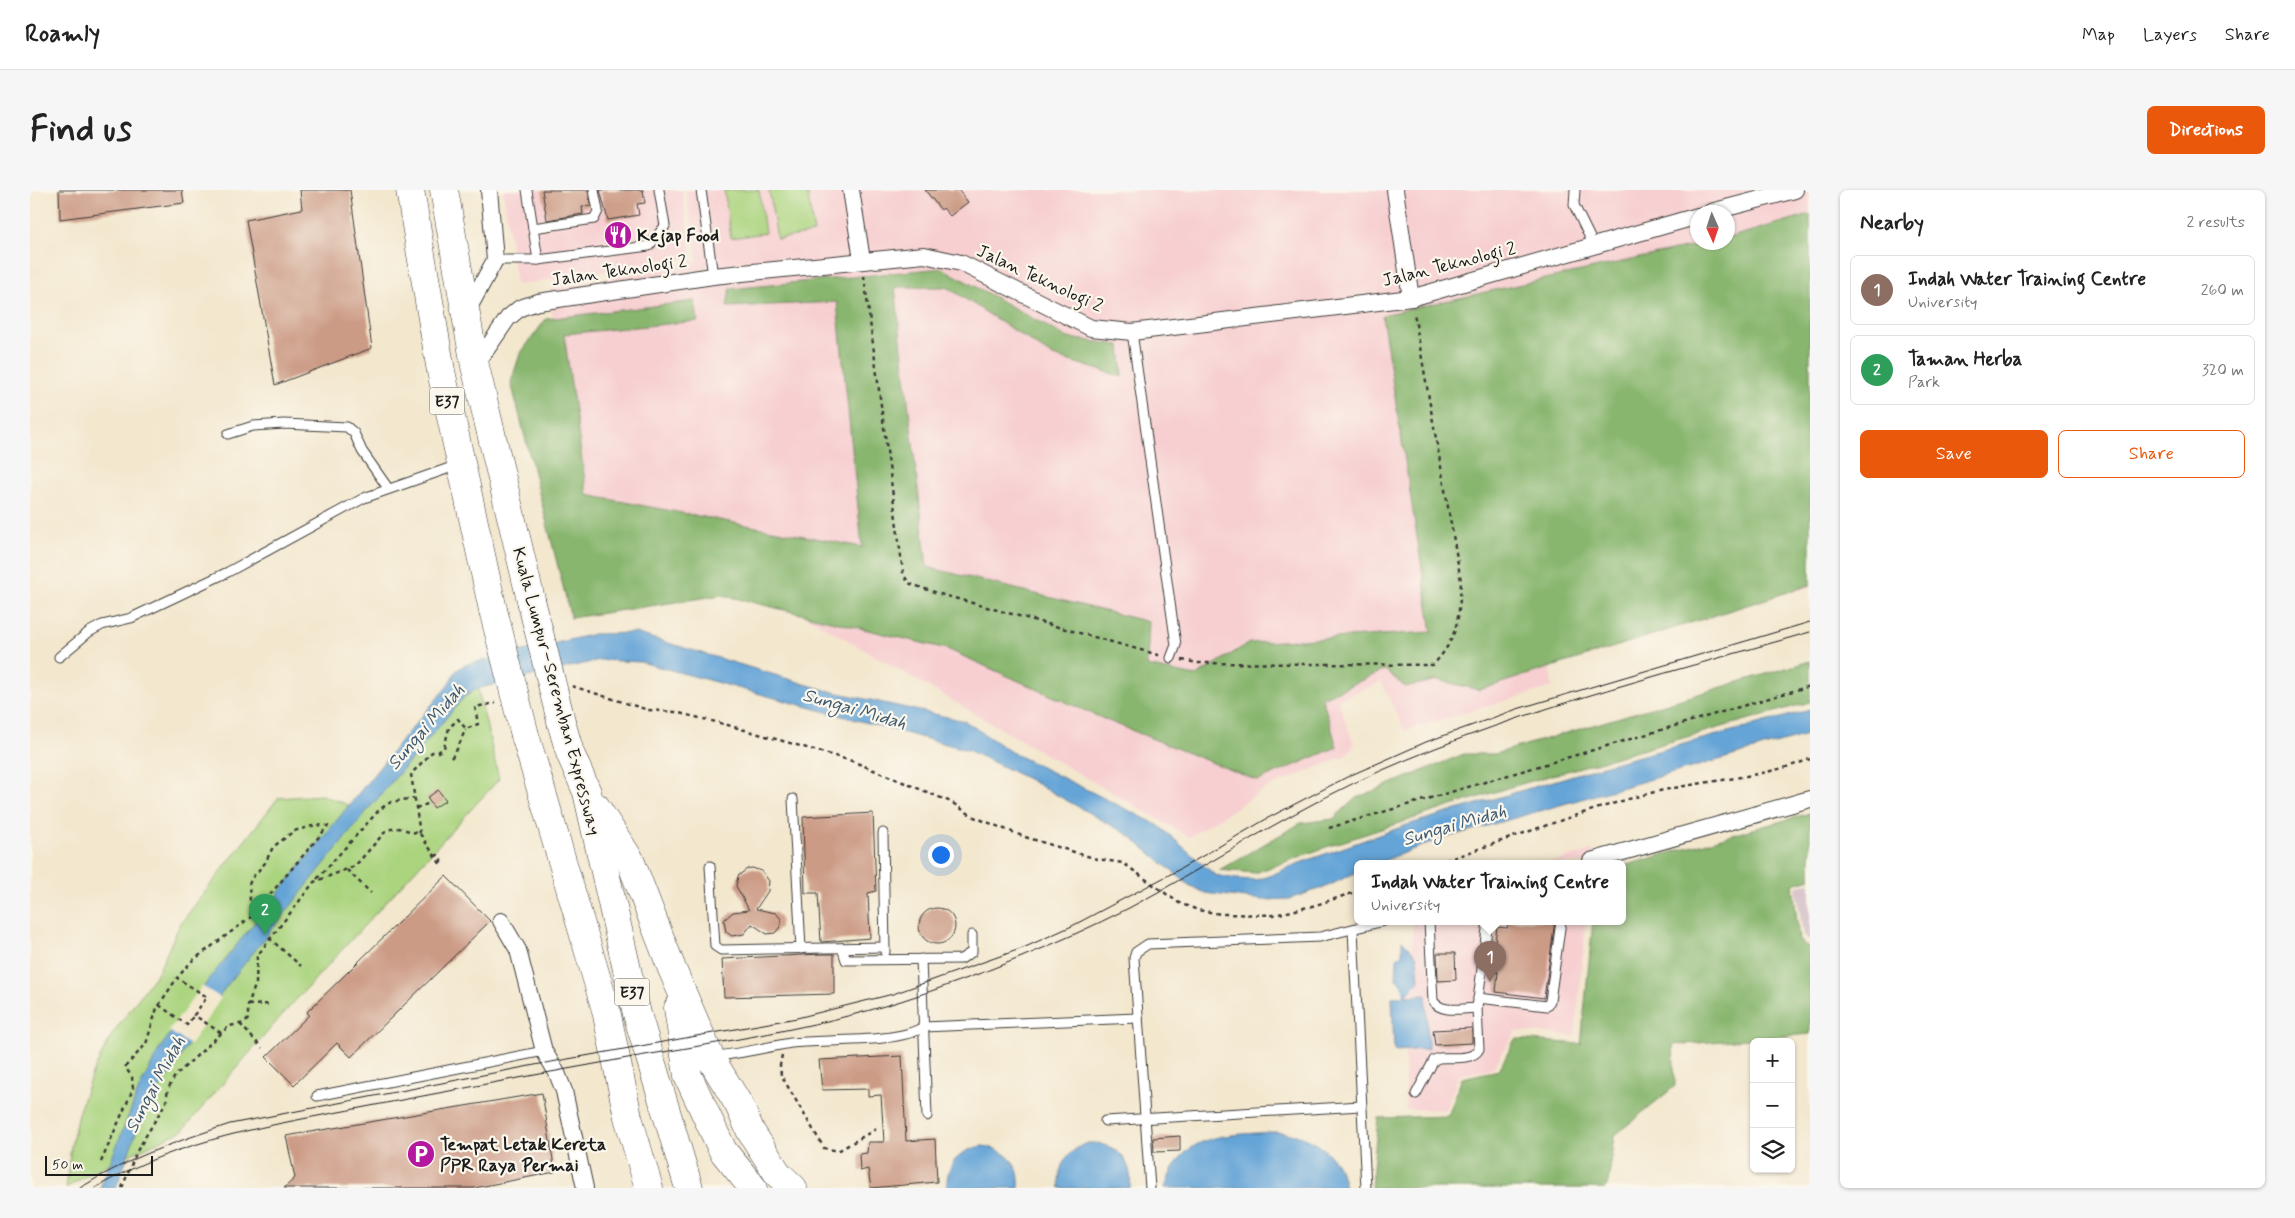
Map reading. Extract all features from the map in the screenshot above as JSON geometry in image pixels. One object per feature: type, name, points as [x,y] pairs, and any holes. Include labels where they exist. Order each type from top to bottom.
[{"type":"highway","name":"E37","points":[[410,190],[424,282],[493,610],[525,735],[606,1010],[628,1117],[649,1188]]},
{"type":"highway","name":"Kuala Lumpur–Seremban Expressway","points":[[444,190],[474,366],[531,600],[570,753],[587,792],[637,1014],[689,1188]]},
{"type":"highway","points":[[587,792],[630,860],[672,969],[710,1057],[739,1105],[751,1132],[778,1174],[793,1188]]},
{"type":"highway","points":[[672,969],[688,1076],[722,1151],[753,1188]]},
{"type":"street","points":[[464,315],[495,260],[489,190]]},
{"type":"street","points":[[851,190],[862,260]]},
{"type":"street","points":[[1395,190],[1411,298]]},
{"type":"street","points":[[1729,205],[1754,195],[1795,190]]},
{"type":"street","name":"Jalan Teknologi 2","points":[[474,366],[508,318],[520,308],[538,302],[713,276],[924,255],[961,263],[1091,328],[1132,332],[1411,298],[1690,218]]},
{"type":"street","points":[[1594,860],[1810,799]]},
{"type":"street","points":[[502,921],[518,950],[544,1051],[564,1091],[584,1188]]},
{"type":"lane","points":[[527,190],[538,260]]},
{"type":"lane","points":[[533,228],[594,219],[598,211],[594,190]]},
{"type":"lane","points":[[495,260],[538,260],[649,246],[665,226],[659,190]]},
{"type":"lane","points":[[701,190],[713,276]]},
{"type":"lane","points":[[1575,190],[1574,205],[1594,246]]},
{"type":"lane","points":[[1132,332],[1176,645],[1171,658]]},
{"type":"lane","points":[[228,434],[253,426],[284,424],[348,427],[354,433],[362,451],[388,488]]},
{"type":"lane","points":[[59,657],[88,632],[102,625],[131,618],[228,572],[364,498],[461,464]]},
{"type":"lane","points":[[793,799],[801,949]]},
{"type":"lane","points":[[883,833],[885,960]]},
{"type":"lane","points":[[710,866],[715,946],[727,950],[884,947]]},
{"type":"lane","points":[[1150,1188],[1134,958],[1136,952],[1148,944],[1304,939],[1370,925]]},
{"type":"lane","points":[[1428,925],[1433,1001],[1441,1008],[1477,1008]]},
{"type":"lane","points":[[1416,1094],[1434,1060],[1470,1056],[1478,1053],[1477,1008],[1487,925]]},
{"type":"lane","points":[[1478,998],[1547,1006],[1550,1001],[1560,925]]},
{"type":"lane","points":[[1353,930],[1366,1188]]},
{"type":"lane","points":[[842,948],[846,960],[961,958],[972,952],[972,934]]},
{"type":"lane","points":[[922,959],[927,1116]]},
{"type":"lane","points":[[710,1057],[736,1055],[790,1043],[904,1035],[915,1033],[923,1027],[1138,1018]]},
{"type":"lane","points":[[317,1096],[544,1051]]},
{"type":"lane","points":[[1105,1121],[1361,1106]]},
{"type":"path","points":[[862,260],[903,572],[908,583],[940,594],[1171,658],[1198,663],[1433,665],[1447,650],[1459,618],[1461,581],[1411,298]]},
{"type":"path","points":[[564,688],[573,686],[648,710],[675,712],[716,722],[852,761],[951,802],[974,816],[1025,836],[1097,859],[1123,863],[1179,903],[1198,910],[1221,914],[1275,915],[1316,905],[1354,892]]},
{"type":"path","points":[[1329,828],[1810,686]]},
{"type":"path","points":[[451,758],[461,745],[462,736],[466,730],[478,724],[475,708],[501,702]]},
{"type":"path","points":[[435,856],[420,834],[411,774],[432,752],[438,752],[444,748],[449,728],[458,719],[466,730]]},
{"type":"path","points":[[1447,860],[1644,795],[1691,784],[1774,770],[1810,759]]},
{"type":"path","points":[[122,1188],[137,1151],[166,1102],[175,1076],[203,1053],[229,1026],[240,1024],[248,1019],[248,1005],[256,983],[257,956],[269,938],[314,882],[380,809],[391,802],[414,798]]},
{"type":"path","points":[[416,808],[430,803]]},
{"type":"path","points":[[101,1162],[133,1089],[132,1077],[125,1067],[146,1044],[159,1005],[177,978],[192,961],[251,917],[328,826],[316,825],[294,831],[273,847],[265,863],[251,879],[249,886],[251,917]]},
{"type":"path","points":[[314,882],[329,874],[355,866],[384,833],[391,829],[398,828],[420,834]]},
{"type":"path","points":[[347,869],[371,893]]},
{"type":"path","points":[[269,938],[301,966]]},
{"type":"path","points":[[159,1005],[187,1025],[207,997],[177,978]]},
{"type":"path","points":[[248,1005],[271,1004]]},
{"type":"path","points":[[194,1015],[221,1033]]},
{"type":"path","points":[[240,1024],[262,1048]]},
{"type":"path","points":[[790,1043],[780,1058],[781,1075],[824,1148],[838,1151],[876,1129]]},
{"type":"shaded area","points":[[503,190],[682,190],[692,258],[516,285]]},
{"type":"shaded area","points":[[686,190],[1810,190],[1810,587],[1550,661],[1552,687],[1405,731],[1381,682],[1338,700],[1354,745],[1345,756],[1267,788],[1189,837],[717,565],[584,535],[554,336],[550,289],[697,261]]},
{"type":"shaded area","points":[[1594,850],[1592,860],[1559,860]]},
{"type":"shaded area","points":[[1810,883],[1810,940],[1803,935],[1796,887]]},
{"type":"shaded area","points":[[1413,925],[1586,925],[1575,1036],[1516,1031],[1493,1068],[1459,1075],[1445,1110],[1406,1109],[1405,1050],[1394,1051],[1392,997],[1405,996],[1402,984],[1396,979],[1397,958],[1402,955],[1402,940],[1412,950]]},
{"type":"green space","points":[[724,190],[759,190],[765,233],[731,238]]},
{"type":"green space","points":[[769,190],[807,190],[814,233],[777,239]]},
{"type":"green space","points":[[1810,214],[1810,585],[1479,690],[1438,680],[1405,687],[1385,670],[1322,698],[1337,747],[1258,781],[1106,720],[947,649],[722,595],[571,618],[511,382],[520,354],[546,319],[695,301],[698,321],[564,334],[587,495],[862,547],[837,302],[727,307],[730,289],[942,268],[1068,338],[1120,345],[1123,377],[1053,356],[947,287],[895,287],[927,567],[1149,622],[1147,666],[1196,676],[1249,643],[1432,632],[1382,315],[1690,247],[1690,250],[1735,250],[1735,236]]},
{"type":"green space","points":[[1810,661],[1810,702],[1507,788],[1329,846],[1255,873],[1219,870],[1301,823],[1333,819],[1356,798],[1464,754],[1495,754]]},
{"type":"green space","points":[[478,689],[499,779],[283,1014],[182,1131],[96,1170],[66,1188],[71,1146],[78,1114],[91,1076],[111,1036],[159,970],[180,924],[278,798],[322,795],[366,812],[464,697]]},
{"type":"green space","points":[[1810,813],[1810,879],[1793,884],[1799,941],[1810,948],[1810,1034],[1673,1045],[1675,1086],[1614,1136],[1608,1184],[1605,1188],[1371,1188],[1378,1118],[1448,1116],[1462,1078],[1499,1070],[1515,1039],[1581,1044],[1593,925],[1626,925],[1626,865]]},
{"type":"water","name":"Sungai Midah","points":[[635,633],[825,690],[965,721],[1011,752],[1158,825],[1215,875],[1236,879],[1255,880],[1267,877],[1294,865],[1407,825],[1610,764],[1810,710],[1810,734],[1437,840],[1386,860],[1354,860],[1354,873],[1328,886],[1289,899],[1263,900],[1205,893],[1189,885],[1127,834],[1030,780],[968,750],[641,662],[600,660],[484,687],[473,690],[464,697],[366,812],[225,988],[150,1103],[138,1127],[116,1188],[100,1188],[139,1089],[160,1048],[210,978],[399,743],[446,688],[456,671],[464,665],[594,634]]},
{"type":"water","points":[[1402,940],[1417,956],[1419,980],[1405,996],[1402,984],[1396,979],[1397,958],[1402,955]]},
{"type":"water","points":[[1426,995],[1428,1049],[1394,1051],[1392,997]]},
{"type":"water","points":[[1271,1132],[1297,1135],[1319,1146],[1336,1163],[1342,1175],[1345,1188],[1165,1188],[1172,1170],[1182,1156],[1193,1147],[1220,1137]]},
{"type":"water","points":[[1088,1143],[1107,1146],[1121,1155],[1129,1169],[1130,1188],[1060,1188],[1060,1173],[1065,1160],[1075,1150]]},
{"type":"water","points":[[983,1146],[998,1150],[1010,1159],[1018,1172],[1019,1188],[947,1188],[949,1172],[956,1159],[968,1150]]},
{"type":"pier","points":[[202,986],[221,998],[190,1045],[169,1031]]},
{"type":"building","points":[[59,190],[182,190],[184,203],[60,219]]},
{"type":"building","points":[[300,190],[350,190],[372,348],[275,385],[246,220],[302,209]]},
{"type":"building","points":[[542,190],[588,190],[591,206],[582,207],[583,214],[547,220]]},
{"type":"building","points":[[600,190],[643,190],[645,203],[637,204],[639,215],[608,220]]},
{"type":"building","points":[[925,190],[958,190],[968,202],[950,216],[943,208],[941,210]]},
{"type":"building","points":[[438,790],[446,800],[434,808],[427,798]]},
{"type":"building","points":[[873,813],[876,891],[868,893],[870,938],[821,942],[818,893],[805,893],[803,817]]},
{"type":"building","points":[[752,868],[762,871],[769,881],[768,891],[756,909],[776,913],[781,919],[780,927],[775,933],[767,934],[752,924],[744,934],[732,936],[726,932],[724,920],[733,912],[749,910],[736,886],[738,876],[747,869]]},
{"type":"building","points":[[446,876],[490,921],[351,1057],[337,1043],[294,1085],[266,1057],[309,1015],[307,1012]]},
{"type":"building","points":[[937,908],[944,909],[950,913],[954,919],[954,933],[950,939],[944,943],[937,944],[930,943],[924,939],[920,933],[919,926],[920,919],[924,913],[930,909]]},
{"type":"building","points":[[1508,925],[1554,925],[1544,998],[1496,992],[1498,972],[1491,971],[1497,927],[1507,928]]},
{"type":"building","points":[[1437,953],[1455,953],[1456,980],[1438,981]]},
{"type":"building","points":[[834,954],[834,994],[724,997],[722,959]]},
{"type":"building","points":[[1472,1028],[1472,1043],[1435,1045],[1433,1030]]},
{"type":"building","points":[[902,1056],[906,1141],[935,1139],[937,1182],[871,1188],[868,1169],[860,1171],[859,1154],[867,1153],[868,1142],[884,1142],[881,1095],[868,1096],[868,1089],[822,1090],[819,1060]]},
{"type":"building","name":"Tempat Letak Kereta PPR Raya Permai","points":[[542,1093],[555,1172],[474,1188],[284,1188],[295,1178],[286,1136]]},
{"type":"building","points":[[1180,1136],[1180,1151],[1154,1152],[1153,1138]]},
{"type":"tram line","points":[[80,1188],[115,1168],[152,1151],[230,1124],[540,1064],[797,1018],[893,994],[1023,948],[1072,926],[1182,868],[1268,818],[1349,776],[1426,742],[1517,709],[1810,622]]},
{"type":"tram line","points":[[95,1188],[159,1157],[226,1136],[533,1075],[768,1034],[836,1019],[901,1001],[1017,959],[1074,935],[1157,893],[1323,798],[1463,737],[1578,699],[1810,632]]},
{"type":"place","name":"Kejap Food","points":[[618,235]]},
{"type":"place","name":"Taman Herba","points":[[265,935]]},
{"type":"place","name":"Indah Water Training Centre","points":[[1490,982]]},
{"type":"place","name":"Tempat Letak Kereta PPR Raya Permai","points":[[421,1154]]}]
